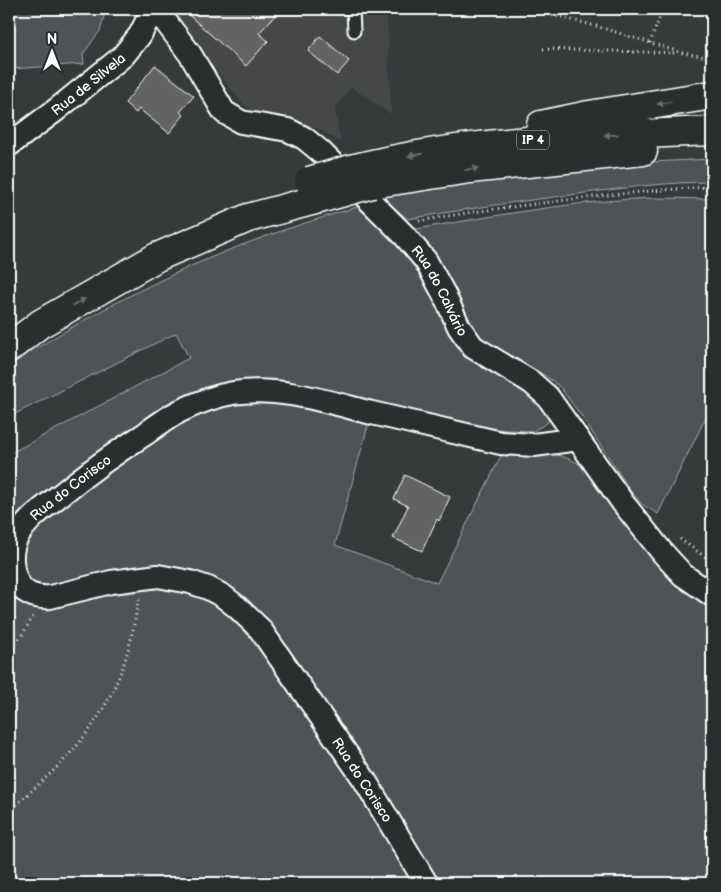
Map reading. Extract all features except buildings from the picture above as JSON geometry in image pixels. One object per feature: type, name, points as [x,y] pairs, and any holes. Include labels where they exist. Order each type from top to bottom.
[{"type":"highway","points":[[456,148],[570,119],[712,95]]},
{"type":"highway","name":"IP 4","points":[[9,324],[101,269],[150,244],[243,204],[314,190],[363,176],[409,156],[456,148],[572,137],[712,131]]},
{"type":"highway","name":"IP 4","points":[[363,176],[470,169],[712,145]]},
{"type":"highway","name":"IP 4","points":[[9,348],[40,324],[157,257],[314,190]]},
{"type":"street","name":"Rua de Silvela","points":[[9,145],[123,56],[140,35],[154,9]]},
{"type":"street","name":"Rua do Calvário","points":[[154,9],[190,54],[224,112],[234,120],[288,130],[304,138],[320,151],[415,246],[426,261],[444,294],[459,327],[473,347],[540,389],[548,397],[623,503],[662,552],[693,583],[712,595]]},
{"type":"street","name":"Rua do Corisco","points":[[426,883],[364,779],[256,624],[238,607],[208,588],[173,578],[158,576],[111,582],[61,595],[40,598],[31,595],[17,582],[14,573],[12,550],[16,539],[24,527],[48,504],[79,479],[178,412],[215,397],[252,391],[294,395],[492,441],[517,445],[551,444],[578,439]]},
{"type":"lane","points":[[353,9],[354,32]]},
{"type":"path","points":[[528,9],[596,26],[683,53]]},
{"type":"path","points":[[650,42],[663,9]]},
{"type":"path","points":[[543,49],[683,53],[712,58]]},
{"type":"path","points":[[394,226],[449,216],[593,197],[712,187]]},
{"type":"path","points":[[9,812],[65,759],[83,739],[103,709],[124,664],[144,577]]},
{"type":"path","points":[[9,650],[30,623],[40,598]]},
{"type":"shaded area","points":[[9,9],[106,9],[100,31],[83,54],[84,64],[10,69]]},
{"type":"shaded area","points":[[168,9],[381,9],[387,15],[391,114],[351,87],[335,109],[341,142],[314,127],[256,114],[243,104]]},
{"type":"shaded area","points":[[712,159],[712,182],[662,184],[612,190],[493,205],[408,219],[379,195],[406,187],[651,162]]},
{"type":"shaded area","points":[[658,198],[712,199],[712,405],[658,514],[643,505],[632,493],[560,387],[546,376],[491,346],[474,331],[435,255],[416,229],[567,205]]},
{"type":"shaded area","points":[[357,207],[388,233],[411,262],[427,286],[464,357],[519,381],[535,392],[550,417],[547,423],[533,431],[486,429],[308,389],[153,416],[69,474],[23,514],[9,529],[9,454],[189,358],[176,333],[9,417],[9,365],[110,306],[163,279],[269,235]]},
{"type":"shaded area","points":[[232,401],[280,403],[369,422],[335,545],[437,583],[504,450],[557,455],[576,462],[585,468],[712,605],[712,883],[436,883],[323,699],[264,618],[211,580],[42,588],[27,580],[21,562],[26,537],[55,510],[191,414]]},
{"type":"shaded area","points":[[150,587],[190,594],[222,609],[261,647],[421,883],[9,883],[9,590],[14,597],[26,603]]}]
